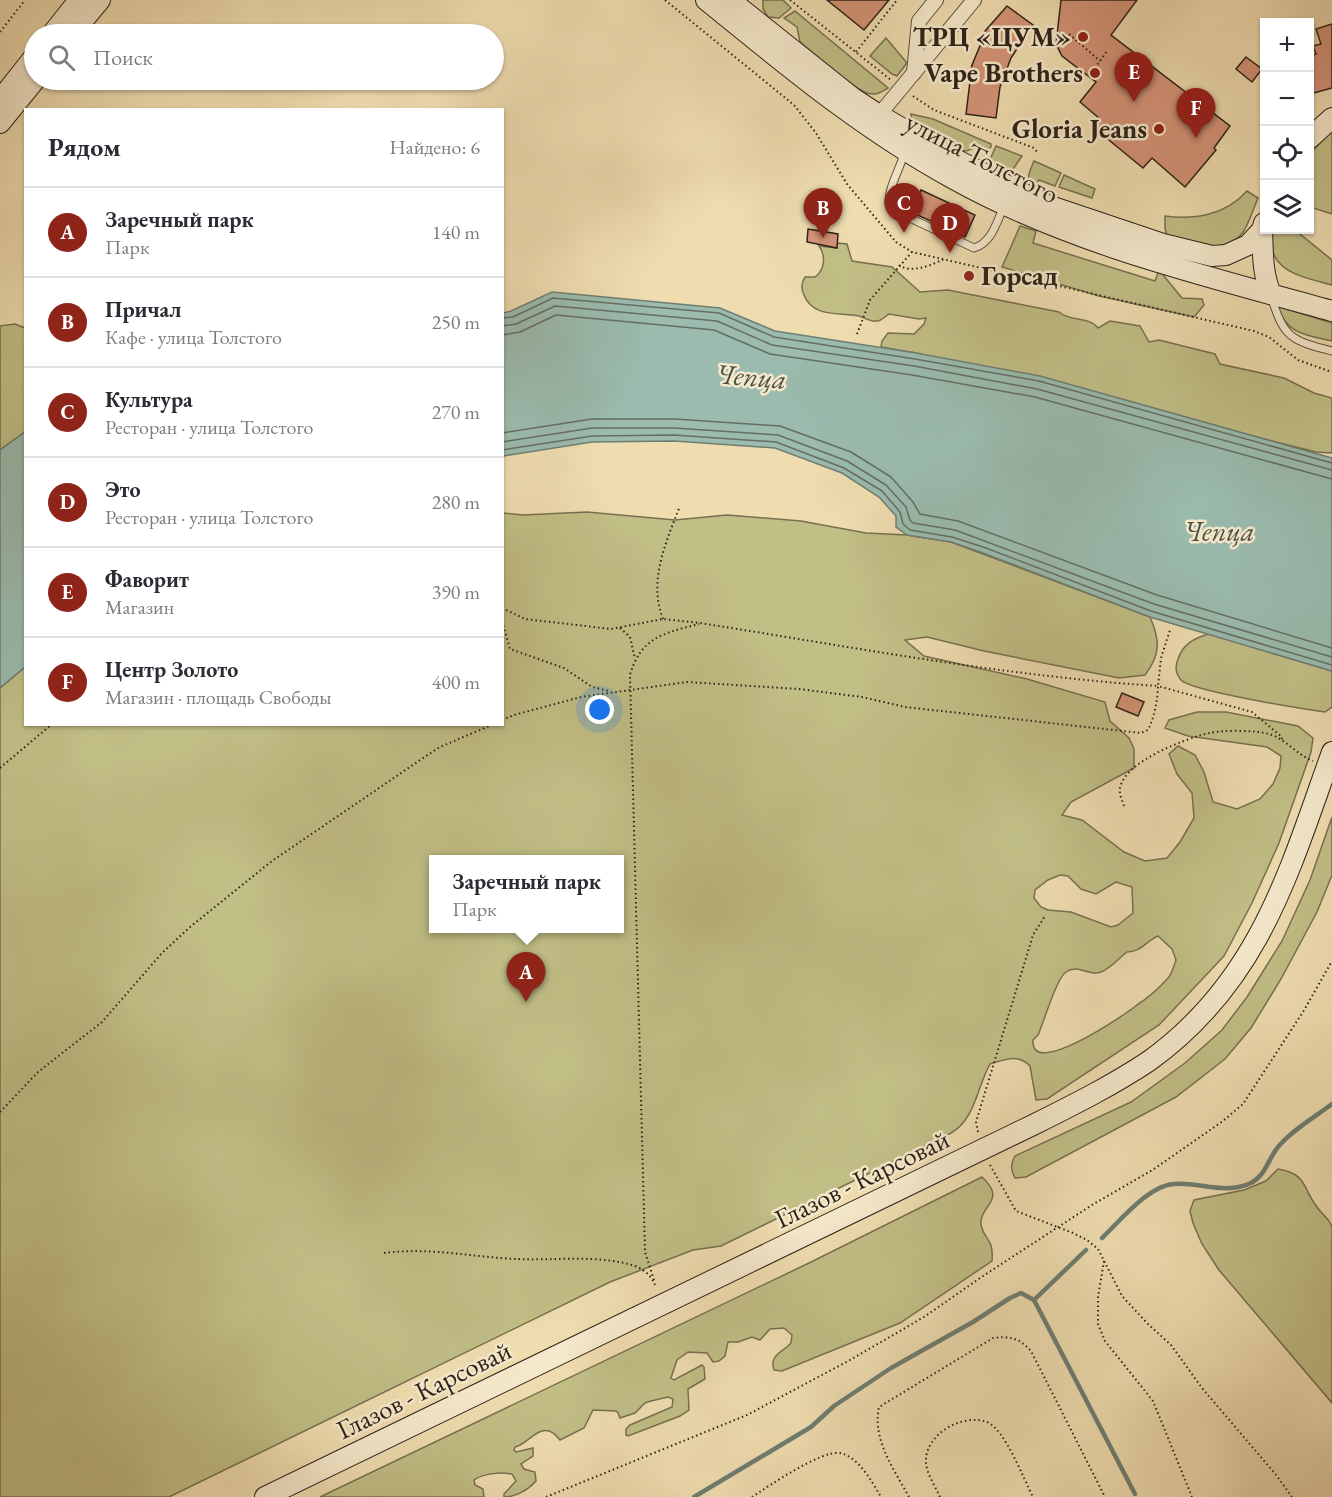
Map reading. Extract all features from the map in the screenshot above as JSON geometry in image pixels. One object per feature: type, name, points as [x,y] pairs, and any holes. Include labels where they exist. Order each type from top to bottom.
[{"type":"main road","points":[[60,24],[80,0]]},
{"type":"main road","points":[[80,24],[100,0]]},
{"type":"main road","name":"улица Толстого","points":[[706,0],[738,10],[874,122],[905,151],[952,179],[1039,221],[1095,241],[1162,263],[1332,311]]},
{"type":"main road","points":[[0,100],[24,70]]},
{"type":"main road","points":[[0,123],[27,90]]},
{"type":"main road","points":[[1314,134],[1332,118]]},
{"type":"main road","name":"улица Толстого","points":[[874,122],[951,157],[1044,204],[1163,244],[1200,254],[1226,255],[1248,245],[1260,231]]},
{"type":"main road","points":[[1263,234],[1263,268],[1271,294]]},
{"type":"main road","name":"Глазов - Карсовай","points":[[265,1497],[982,1150],[1094,1094],[1165,1048],[1210,1005],[1253,947],[1274,908],[1303,836],[1332,752]]},
{"type":"street","points":[[914,73],[919,21],[936,0]]},
{"type":"street","points":[[874,122],[974,0]]},
{"type":"lane","points":[[905,151],[900,169],[888,195],[889,204],[897,212],[974,248],[982,246],[989,238],[1005,205]]},
{"type":"lane","points":[[1271,294],[1279,320],[1286,332],[1308,345],[1332,351]]},
{"type":"path","points":[[0,32],[25,0]]},
{"type":"path","points":[[665,0],[794,105],[816,133],[846,184],[896,242],[912,252],[1254,331],[1269,337],[1298,360],[1332,372]]},
{"type":"path","points":[[856,52],[897,0]]},
{"type":"path","points":[[1069,34],[1100,61]]},
{"type":"path","points":[[1095,68],[1107,51]]},
{"type":"path","points":[[857,334],[870,300],[912,252]]},
{"type":"path","points":[[899,265],[903,268],[918,268],[945,259]]},
{"type":"path","points":[[663,619],[657,604],[658,576],[664,546],[680,506]]},
{"type":"path","points":[[504,609],[525,618],[546,622],[611,629],[663,619],[700,623],[930,660],[1100,682],[1158,686],[1252,712],[1282,737],[1282,741]]},
{"type":"path","points":[[660,1305],[645,1252],[630,675],[635,659],[651,640],[673,630],[700,623]]},
{"type":"path","points":[[504,628],[510,649],[564,668],[592,687],[612,692]]},
{"type":"path","points":[[620,628],[630,637],[635,659]]},
{"type":"path","points":[[504,719],[551,704],[612,692],[687,682],[799,689],[862,697],[905,707],[1141,733],[1148,730],[1157,708],[1161,658],[1170,630]]},
{"type":"path","points":[[0,768],[50,726]]},
{"type":"path","points":[[0,1112],[38,1072],[102,1022],[162,953],[243,883],[326,823],[433,752],[490,726]]},
{"type":"path","points":[[1124,806],[1120,787],[1131,771],[1155,754],[1179,742],[1211,732],[1269,734],[1306,759]]},
{"type":"path","points":[[1045,916],[1033,935],[976,1122],[982,1150],[1016,1211],[1059,1227],[1087,1240],[1098,1249],[1122,1296],[1171,1345],[1202,1388],[1278,1476],[1292,1497]]},
{"type":"path","points":[[546,1497],[747,1415],[850,1360],[924,1317],[982,1276],[1092,1205],[1154,1169],[1223,1121],[1243,1104],[1303,1012],[1332,961]]},
{"type":"path","points":[[384,1253],[432,1251],[518,1260],[605,1261],[637,1267],[654,1280]]},
{"type":"path","points":[[1104,1261],[1098,1297],[1098,1324],[1105,1341],[1152,1401],[1192,1497]]},
{"type":"path","points":[[909,1497],[889,1460],[878,1433],[879,1407],[993,1338],[1008,1336],[1020,1340],[1031,1351],[1106,1497]]},
{"type":"path","points":[[940,1497],[926,1461],[931,1445],[940,1432],[971,1421],[988,1422],[1000,1433],[1033,1497]]},
{"type":"path","points":[[752,1497],[822,1455],[840,1453],[856,1461],[881,1497]]},
{"type":"shaded area","points":[[763,0],[783,0],[791,8],[779,18],[768,17],[763,9]]},
{"type":"shaded area","points":[[795,11],[888,88],[876,94],[870,94],[860,90],[833,70],[800,42],[797,27],[784,18]]},
{"type":"shaded area","points":[[886,38],[907,63],[897,76],[870,56]]},
{"type":"shaded area","points":[[911,114],[933,119],[991,144],[991,147],[985,152],[978,145],[967,151],[953,148],[916,127]]},
{"type":"shaded area","points":[[1332,130],[1332,214],[1314,208],[1314,150]]},
{"type":"shaded area","points":[[996,146],[1022,156],[1011,172],[1001,174],[993,169],[989,162]]},
{"type":"shaded area","points":[[1034,161],[1061,173],[1055,186],[1039,180],[1034,188],[1031,185],[1029,175]]},
{"type":"shaded area","points":[[1064,175],[1095,189],[1092,198],[1059,187]]},
{"type":"shaded area","points":[[1247,191],[1258,198],[1245,229],[1238,238],[1219,246],[1209,246],[1167,237],[1165,216],[1198,216],[1219,211],[1239,199]]},
{"type":"shaded area","points":[[1020,226],[1036,231],[1033,243],[1155,281],[1159,270],[1182,298],[1202,299],[1204,305],[1194,317],[1099,296],[1002,267]]},
{"type":"shaded area","points":[[1270,234],[1300,234],[1332,260],[1332,285],[1308,279],[1288,270],[1274,255],[1270,244]]},
{"type":"shaded area","points":[[837,243],[847,244],[852,261],[892,267],[920,292],[948,290],[1059,312],[1068,317],[1090,322],[1098,328],[1110,321],[1140,326],[1149,342],[1159,340],[1215,354],[1220,364],[1284,378],[1314,393],[1332,398],[1332,453],[1316,452],[916,353],[881,347],[888,333],[914,334],[924,324],[926,318],[889,314],[874,321],[859,316],[820,311],[808,302],[802,286],[805,277],[815,277],[823,266],[819,246],[836,248]]},
{"type":"shaded area","points":[[1277,306],[1332,323],[1332,341],[1298,332],[1286,322]]},
{"type":"shaded area","points":[[15,324],[24,328],[24,433],[0,450],[0,326]]},
{"type":"shaded area","points":[[587,512],[675,520],[727,515],[801,521],[866,533],[907,535],[951,542],[1150,617],[1157,640],[1154,660],[1145,675],[1119,678],[927,637],[905,640],[924,656],[1027,679],[1105,702],[1110,721],[1129,738],[1134,749],[1134,768],[1071,802],[1062,815],[1082,820],[1124,852],[1145,861],[1167,858],[1180,842],[1194,818],[1192,793],[1177,774],[1169,754],[1178,746],[1195,755],[1204,772],[1213,802],[1237,809],[1260,799],[1273,784],[1280,768],[1281,756],[1267,747],[1188,736],[1165,728],[1169,720],[1197,712],[1226,712],[1298,726],[1313,738],[1311,752],[1279,843],[1252,903],[1224,956],[1159,1025],[1047,1099],[1036,1100],[1030,1066],[1025,1062],[1006,1059],[990,1064],[970,1112],[959,1127],[951,1133],[721,1246],[693,1250],[610,1282],[169,1497],[0,1497],[0,688],[24,668],[24,726],[504,726],[504,513],[523,515]],"holes":[[[1060,875],[1068,876],[1081,889],[1096,894],[1116,882],[1132,887],[1133,913],[1118,925],[1111,927],[1071,912],[1048,910],[1041,907],[1034,898],[1035,890],[1048,880]],[[1158,936],[1172,949],[1176,960],[1170,975],[1158,988],[1116,1020],[1080,1041],[1046,1053],[1036,1050],[1033,1040],[1038,1035],[1054,992],[1066,972],[1075,969],[1092,973],[1104,971],[1127,952],[1140,948]]]},
{"type":"shaded area","points":[[1209,634],[1332,671],[1332,707],[1325,712],[1272,703],[1205,689],[1181,680],[1176,667],[1183,649],[1194,640]]},
{"type":"shaded area","points":[[1332,817],[1332,875],[1317,912],[1281,979],[1251,1028],[1225,1059],[1176,1097],[1026,1177],[1015,1178],[1012,1167],[1015,1156],[1131,1102],[1185,1063],[1222,1030],[1247,997],[1282,941],[1310,880]]},
{"type":"shaded area","points":[[1278,1169],[1288,1171],[1300,1178],[1312,1200],[1332,1226],[1332,1403],[1219,1270],[1202,1244],[1190,1211],[1194,1200],[1244,1190],[1266,1181]]},
{"type":"shaded area","points":[[982,1177],[993,1192],[981,1225],[992,1248],[992,1261],[900,1323],[782,1371],[774,1370],[773,1361],[791,1343],[792,1335],[784,1328],[770,1329],[760,1340],[752,1337],[738,1342],[728,1342],[725,1356],[719,1361],[713,1362],[707,1353],[688,1352],[677,1360],[671,1378],[674,1380],[702,1365],[704,1367],[705,1379],[688,1389],[689,1410],[680,1416],[628,1436],[626,1429],[630,1425],[672,1407],[673,1399],[668,1397],[645,1403],[635,1413],[620,1418],[616,1411],[593,1410],[584,1428],[560,1440],[553,1433],[542,1431],[515,1447],[516,1452],[533,1448],[533,1456],[521,1464],[524,1469],[535,1472],[536,1481],[526,1490],[513,1496],[504,1497],[504,1494],[516,1481],[512,1474],[503,1473],[488,1474],[474,1480],[475,1485],[483,1489],[484,1497],[320,1497],[809,1263]]},
{"type":"water","name":"Чепца","points":[[552,292],[720,308],[775,331],[916,353],[1040,376],[1332,458],[1332,671],[1150,617],[951,542],[907,535],[896,527],[896,516],[879,497],[842,473],[775,448],[674,441],[592,442],[504,456],[504,313]]},
{"type":"water","points":[[24,433],[24,668],[0,688],[0,450]]},
{"type":"building","points":[[827,0],[889,0],[864,30]]},
{"type":"building","points":[[1061,0],[1137,0],[1111,35],[1230,126],[1214,148],[1216,150],[1185,187],[1152,158],[1143,168],[1093,127],[1100,119],[1080,102],[1096,82],[1062,56],[1056,44]]},
{"type":"building","points":[[1007,6],[1033,25],[1011,58],[1000,87],[996,118],[966,114],[972,65],[982,41],[979,38]]},
{"type":"building","points":[[1332,24],[1332,88],[1314,93],[1314,55],[1316,54],[1314,46],[1321,44],[1316,29]]},
{"type":"building","points":[[1246,57],[1260,68],[1260,72],[1252,82],[1236,69]]},
{"type":"building","points":[[921,190],[975,215],[965,237],[911,212]]},
{"type":"building","points":[[808,229],[838,234],[837,248],[807,242]]},
{"type":"building","points":[[1122,693],[1144,702],[1138,716],[1116,707]]},
{"type":"waterway","points":[[1102,1238],[1135,1205],[1164,1186],[1184,1184],[1232,1188],[1251,1183],[1260,1176],[1284,1141],[1332,1104]]},
{"type":"waterway","points":[[1086,1250],[1034,1300],[1135,1494]]},
{"type":"waterway","points":[[694,1497],[811,1427],[834,1406],[891,1368],[973,1322],[1010,1298],[1021,1293],[1034,1300]]},
{"type":"place","name":"ТРЦ «ЦУМ»","points":[[1083,37]]},
{"type":"place","name":"Vape Brothers","points":[[1095,73]]},
{"type":"place","name":"Фаворит","points":[[1134,102]]},
{"type":"place","name":"Gloria Jeans","points":[[1159,129]]},
{"type":"place","name":"Центр Золото","points":[[1196,138]]},
{"type":"place","name":"Культура","points":[[904,233]]},
{"type":"place","name":"Причал","points":[[823,238]]},
{"type":"place","name":"Это","points":[[950,253]]},
{"type":"place","name":"Горсад","points":[[969,276]]},
{"type":"place","name":"Заречный парк","points":[[526,1002]]}]
